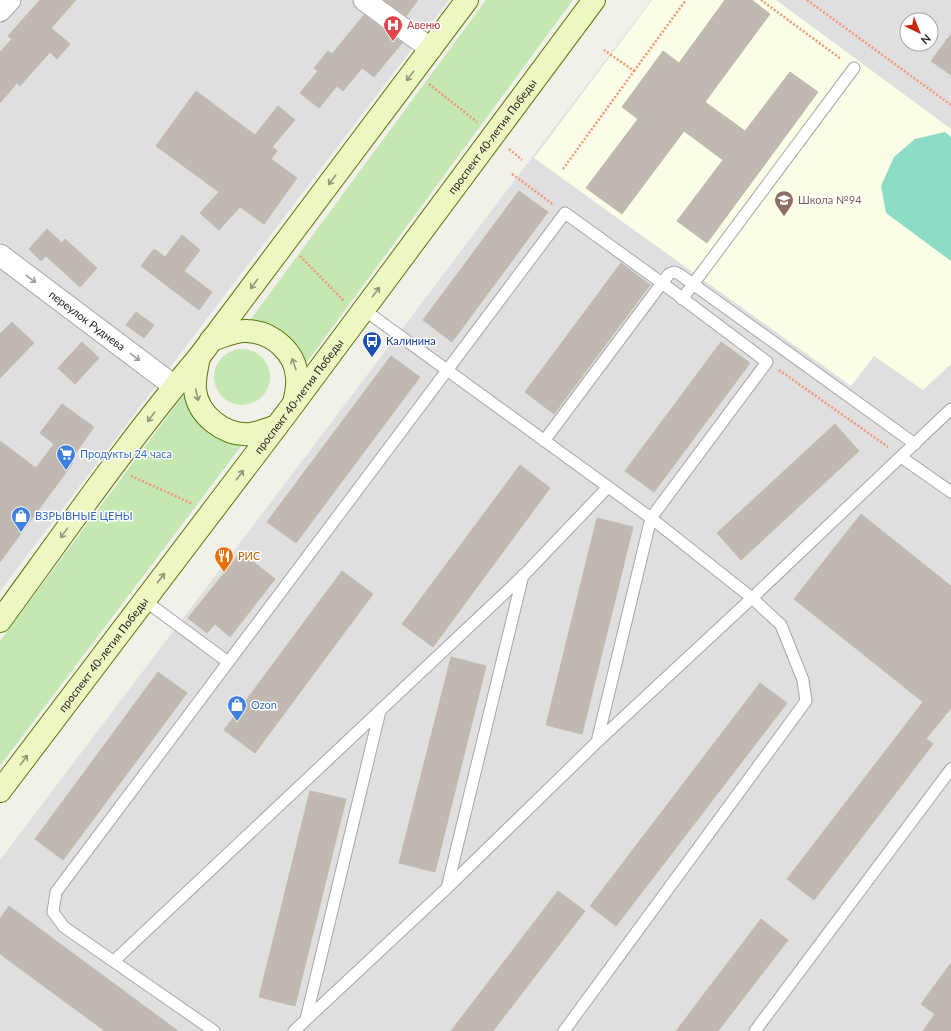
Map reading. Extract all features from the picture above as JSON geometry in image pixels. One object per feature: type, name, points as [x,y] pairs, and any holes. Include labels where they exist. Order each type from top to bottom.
[{"type":"main road","points":[[0,620],[112,468],[174,386],[205,348],[467,0]]},
{"type":"main road","name":"проспект 40-летия Победы","points":[[0,791],[277,426],[594,0]]},
{"type":"main road","points":[[277,426],[251,434],[242,434],[222,428],[206,416],[201,408],[195,390],[196,372],[205,348],[238,332],[247,331],[264,334],[276,341],[291,357],[298,376],[294,403]]},
{"type":"street","points":[[0,11],[10,0]]},
{"type":"street","points":[[364,0],[431,49]]},
{"type":"street","name":"переулок Руднева","points":[[0,255],[174,386]]},
{"type":"lane","points":[[682,298],[854,68]]},
{"type":"lane","points":[[214,1031],[64,927],[53,912],[56,892],[565,212],[767,362],[651,518],[597,742]]},
{"type":"lane","points":[[544,441],[669,274],[674,272],[693,284],[915,444]]},
{"type":"lane","points":[[360,313],[446,370],[651,518],[752,598],[781,625],[803,680],[806,701],[564,1031]]},
{"type":"lane","points":[[294,1031],[447,888],[597,742],[752,598],[951,409]]},
{"type":"lane","points":[[901,457],[951,492]]},
{"type":"lane","points":[[114,961],[524,575],[608,487]]},
{"type":"lane","points":[[447,888],[524,575]]},
{"type":"lane","points":[[144,600],[228,662]]},
{"type":"lane","points":[[306,1019],[380,710]]},
{"type":"lane","points":[[755,1031],[951,769]]},
{"type":"path","points":[[563,169],[686,0]]},
{"type":"path","points":[[761,0],[854,68]]},
{"type":"path","points":[[807,0],[951,105]]},
{"type":"path","points":[[604,50],[634,71]]},
{"type":"path","points":[[413,72],[479,123]]},
{"type":"path","points":[[505,146],[522,160]]},
{"type":"path","points":[[512,174],[565,212]]},
{"type":"path","points":[[286,241],[360,313]]},
{"type":"path","points":[[767,362],[901,457]]},
{"type":"path","points":[[112,468],[211,512]]},
{"type":"shaded area","points":[[0,0],[449,0],[0,591]]},
{"type":"shaded area","points":[[651,0],[951,0],[951,1031],[0,1031],[0,860]]},
{"type":"shaded area","name":"Школа №94","points":[[652,0],[776,0],[951,129],[951,364],[923,390],[874,356],[851,386],[534,158]]},
{"type":"green space","points":[[486,0],[573,0],[304,366],[248,323]]},
{"type":"green space","points":[[945,132],[951,137],[951,261],[886,213],[881,186],[894,157],[915,139]]},
{"type":"green space","points":[[242,349],[253,351],[262,357],[268,366],[270,377],[268,388],[262,397],[253,403],[242,405],[231,403],[222,397],[216,388],[214,377],[216,366],[222,357],[231,351]]},
{"type":"green space","points":[[185,393],[191,413],[203,428],[225,441],[245,441],[0,766],[0,641]]},
{"type":"building","points":[[40,0],[76,0],[51,28],[70,44],[57,59],[50,52],[20,86],[17,83],[0,103],[0,52],[12,39],[8,36]]},
{"type":"building","points":[[384,0],[418,0],[406,16]]},
{"type":"building","points":[[725,0],[752,0],[770,14],[705,102],[745,131],[790,72],[818,92],[707,243],[677,221],[723,160],[684,131],[622,214],[586,188],[638,119],[622,107],[663,51],[679,63]]},
{"type":"building","points":[[364,15],[402,43],[374,77],[362,68],[343,91],[337,86],[319,108],[300,93],[318,71],[314,68],[328,51],[332,54]]},
{"type":"building","points":[[951,34],[951,75],[931,61]]},
{"type":"building","points":[[196,91],[255,135],[278,106],[295,120],[272,147],[277,151],[271,159],[297,178],[264,224],[240,207],[219,230],[200,213],[219,192],[156,146]]},
{"type":"building","points":[[519,191],[548,212],[452,342],[423,320]]},
{"type":"building","points":[[47,229],[62,243],[65,239],[97,268],[80,287],[46,256],[41,261],[29,249]]},
{"type":"building","points":[[182,235],[200,250],[184,271],[212,292],[199,310],[141,266],[154,249],[165,257]]},
{"type":"building","points":[[621,263],[650,285],[554,414],[525,392]]},
{"type":"building","points":[[136,312],[154,325],[144,338],[126,325]]},
{"type":"building","points":[[12,322],[34,343],[0,378],[0,334]]},
{"type":"building","points":[[82,342],[99,358],[75,384],[58,368]]},
{"type":"building","points":[[721,342],[750,363],[654,492],[625,471]]},
{"type":"building","points":[[391,356],[420,377],[296,543],[267,522]]},
{"type":"building","points":[[62,404],[94,427],[70,461],[73,463],[0,562],[0,441],[36,468],[54,444],[40,433]]},
{"type":"building","points":[[835,424],[859,451],[741,560],[717,533]]},
{"type":"building","points":[[520,465],[550,488],[433,647],[402,624]]},
{"type":"building","points":[[861,514],[951,586],[951,708],[926,739],[933,744],[814,900],[787,879],[923,702],[794,599]]},
{"type":"building","points":[[597,518],[633,527],[582,734],[546,725]]},
{"type":"building","points":[[241,552],[275,579],[230,637],[215,624],[207,633],[188,618]]},
{"type":"building","points":[[342,571],[373,594],[255,753],[224,730]]},
{"type":"building","points":[[451,657],[486,666],[435,872],[399,863]]},
{"type":"building","points":[[158,672],[187,693],[63,860],[35,839]]},
{"type":"building","points":[[760,683],[787,703],[616,926],[590,906]]},
{"type":"building","points":[[310,791],[346,799],[295,1006],[259,997]]},
{"type":"building","points":[[558,891],[585,911],[493,1031],[451,1031]]},
{"type":"building","points":[[9,906],[178,1031],[105,1031],[0,954],[0,919]]},
{"type":"building","points":[[761,919],[788,940],[718,1031],[676,1031]]},
{"type":"building","points":[[951,963],[951,1031],[923,1031],[935,1014],[921,1004]]},
{"type":"place","name":"Авеню","points":[[393,42]]},
{"type":"place","name":"Школа №94","points":[[784,217]]},
{"type":"place","name":"Калинина","points":[[372,358]]},
{"type":"place","name":"Продукты 24 часа","points":[[66,471]]},
{"type":"place","name":"ВЗРЫВНЫЕ ЦЕНЫ","points":[[21,533]]},
{"type":"place","name":"РИС","points":[[224,573]]},
{"type":"place","name":"Ozon","points":[[237,722]]}]
